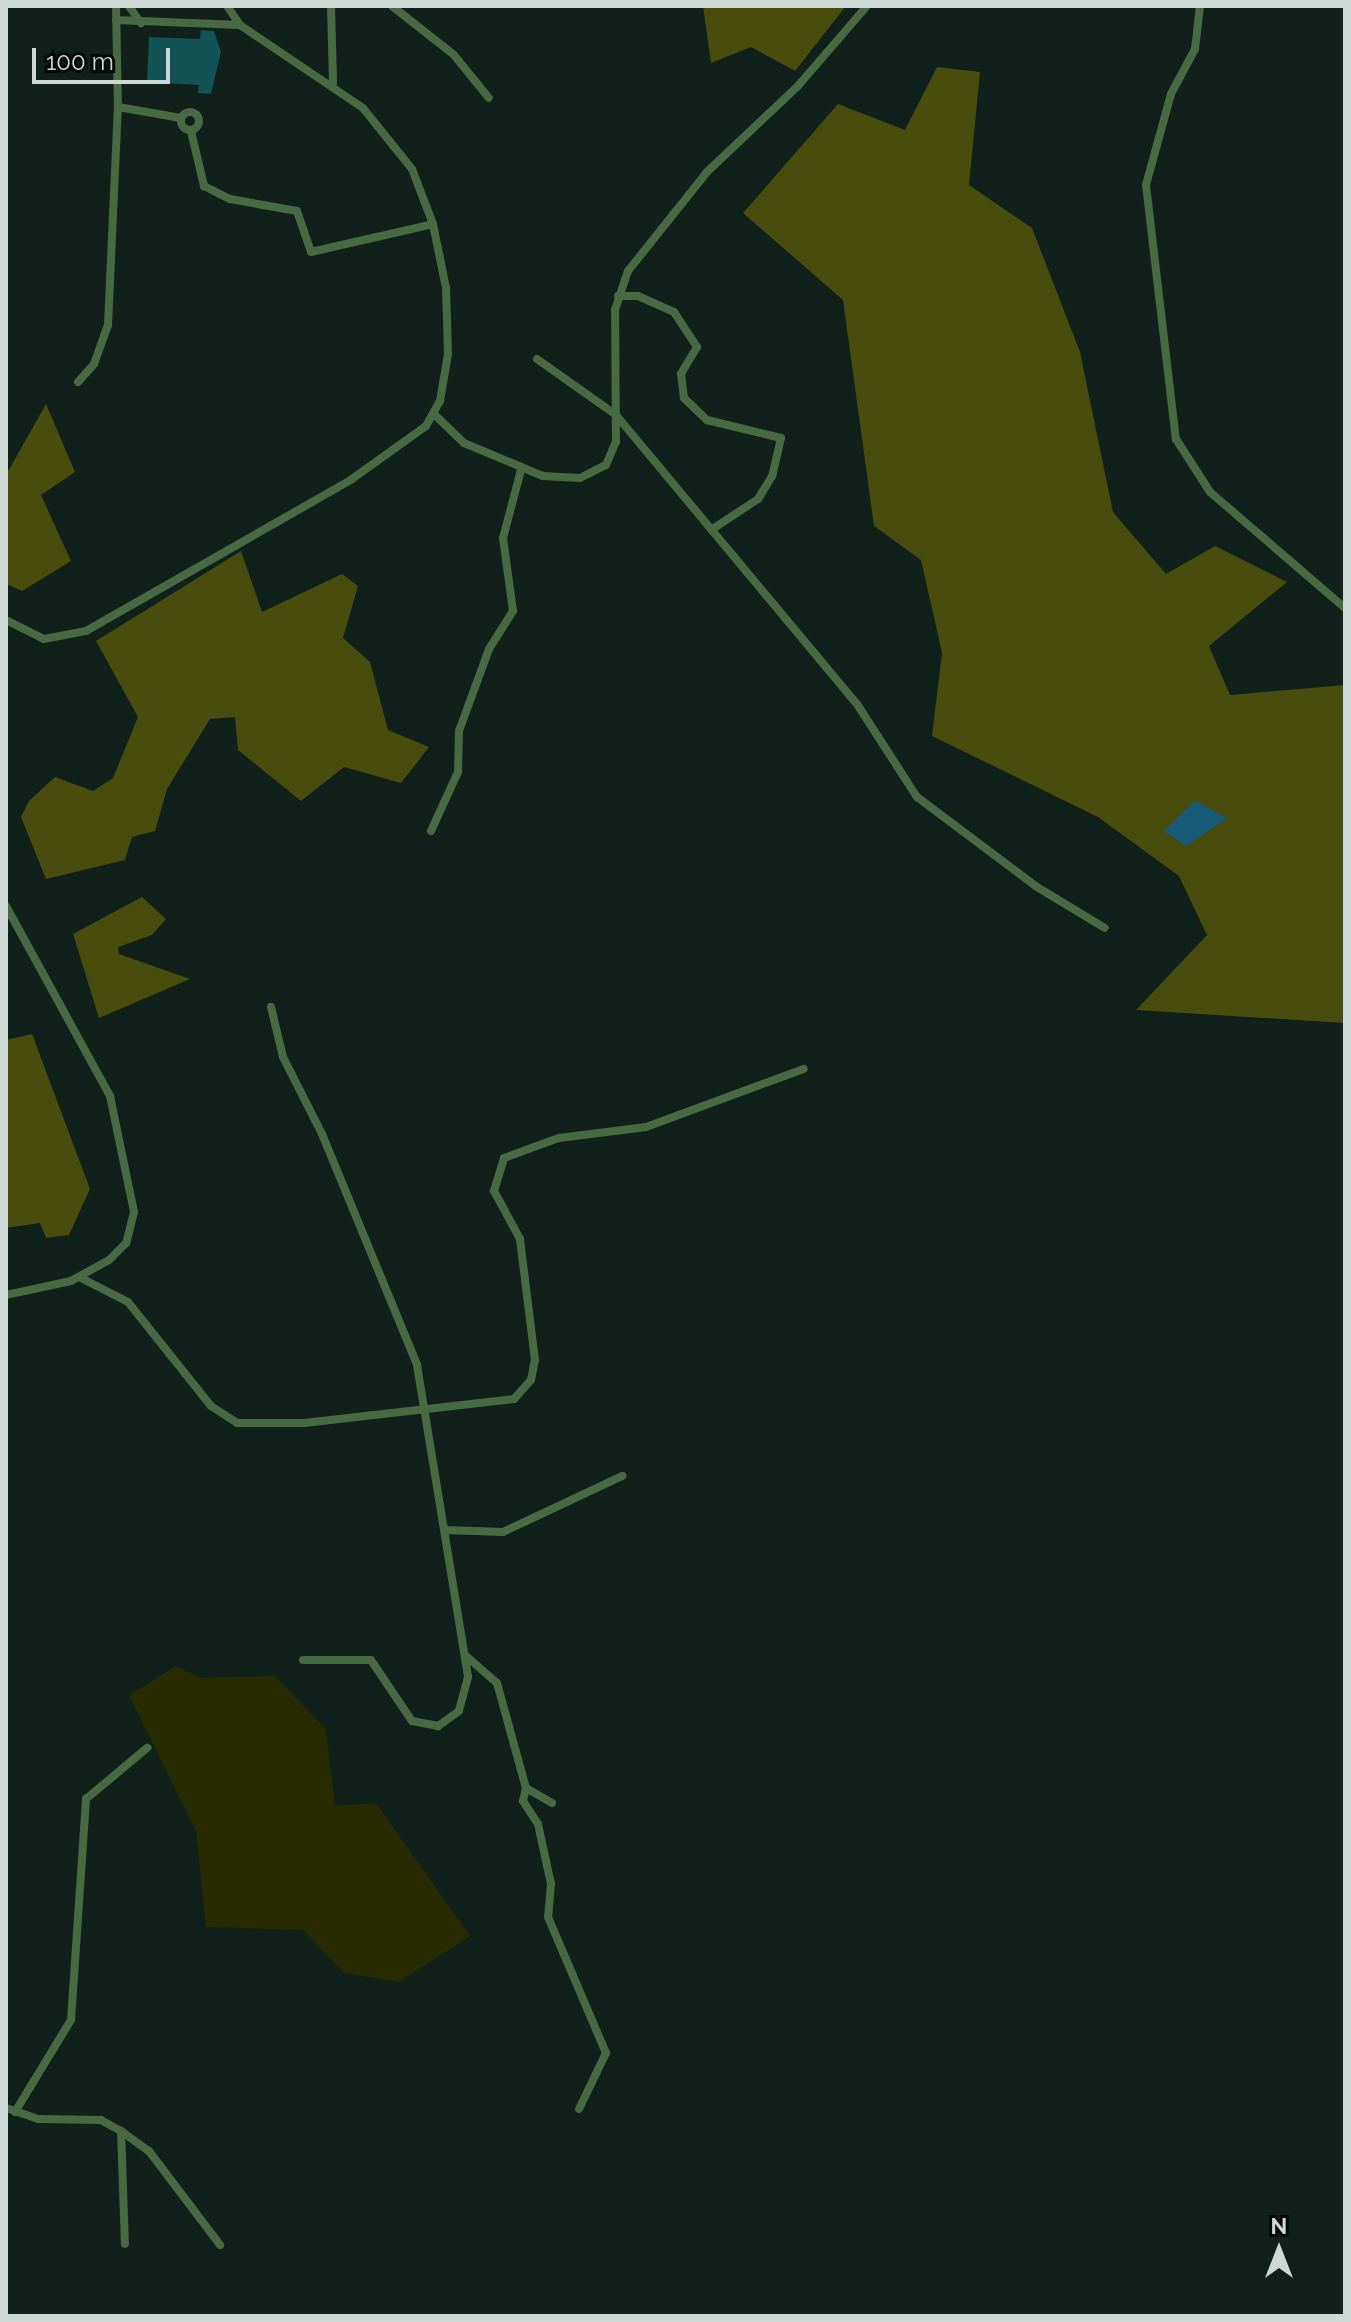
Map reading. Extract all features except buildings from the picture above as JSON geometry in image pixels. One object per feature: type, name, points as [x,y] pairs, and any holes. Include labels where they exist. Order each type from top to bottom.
[{"type":"street","points":[[78,382],[94,364],[108,325],[118,107],[116,6]]},
{"type":"street","points":[[129,6],[141,23]]},
{"type":"street","points":[[6,620],[44,639],[86,631],[352,479],[435,415],[449,331],[433,224],[399,151],[333,83],[240,25],[227,6]]},
{"type":"street","points":[[331,6],[333,83]]},
{"type":"street","points":[[392,6],[454,55],[489,98]]},
{"type":"street","points":[[435,415],[464,443],[521,470],[567,479],[593,473],[614,455],[616,415],[612,338],[618,296],[643,249],[707,172],[797,87],[867,6]]},
{"type":"street","points":[[1200,6],[1195,49],[1171,94],[1146,185],[1176,439],[1210,492],[1345,608]]},
{"type":"street","points":[[116,20],[240,25]]},
{"type":"street","points":[[313,71],[334,62]]},
{"type":"street","points":[[118,107],[181,118],[196,114],[199,124],[191,131]]},
{"type":"street","points":[[181,118],[191,131],[204,186],[230,199],[297,211],[311,252],[433,224]]},
{"type":"street","points":[[618,296],[638,296],[674,312],[697,347],[681,374],[684,398],[707,420],[781,438],[772,476],[758,499],[711,530]]},
{"type":"street","points":[[537,359],[616,415],[866,716],[917,797],[1037,887],[1105,928]]},
{"type":"street","points":[[431,831],[458,772],[459,731],[484,662],[513,611],[503,538],[521,470]]},
{"type":"street","points":[[6,906],[110,1096],[130,1173],[134,1212],[126,1243],[79,1277],[6,1295]]},
{"type":"street","points":[[271,1007],[283,1057],[322,1134],[411,1348],[420,1409],[435,1458],[466,1656],[459,1711],[438,1726],[412,1721],[371,1660],[303,1660]]},
{"type":"street","points":[[79,1277],[128,1302],[211,1406],[237,1423],[262,1426],[514,1399],[531,1380],[535,1360],[520,1239],[494,1191],[504,1158],[559,1138],[646,1127],[804,1069]]},
{"type":"street","points":[[445,1530],[503,1532],[622,1476]]},
{"type":"street","points":[[466,1656],[497,1683],[526,1788],[523,1801],[538,1824],[551,1884],[548,1917],[606,2053],[579,2109]]},
{"type":"street","points":[[147,1748],[86,1799],[71,2020],[10,2110],[101,2120],[121,2131],[149,2151],[220,2245]]},
{"type":"street","points":[[526,1788],[552,1803]]},
{"type":"street","points":[[121,2131],[125,2244]]},
{"type":"green space","points":[[176,1666],[201,1678],[275,1676],[326,1729],[335,1806],[376,1803],[470,1936],[399,1982],[344,1973],[303,1930],[206,1927],[196,1831],[129,1695]]},
{"type":"shaded area","points":[[703,6],[846,6],[795,71],[751,47],[711,63]]},
{"type":"shaded area","points":[[937,67],[980,72],[969,185],[1032,228],[1080,352],[1113,512],[1166,574],[1215,546],[1287,582],[1209,646],[1230,695],[1345,685],[1345,1023],[1136,1010],[1207,935],[1179,876],[1098,817],[932,736],[942,653],[921,560],[874,526],[843,300],[743,213],[838,104],[905,130]]},
{"type":"shaded area","points":[[46,404],[75,472],[41,495],[71,561],[22,591],[6,584],[6,475]]},
{"type":"shaded area","points":[[241,551],[262,612],[342,574],[358,586],[343,638],[370,662],[388,730],[429,747],[401,783],[344,767],[301,801],[238,750],[235,717],[210,719],[167,789],[155,831],[132,837],[125,860],[46,879],[21,817],[29,801],[55,777],[93,791],[113,778],[138,717],[96,641]]},
{"type":"shaded area","points":[[142,897],[166,919],[152,935],[118,947],[119,954],[190,979],[99,1018],[73,934]]},
{"type":"shaded area","points":[[32,1034],[90,1189],[69,1235],[46,1238],[40,1223],[6,1228],[6,1040]]},
{"type":"water","points":[[1195,801],[1227,818],[1186,846],[1164,831]]}]
